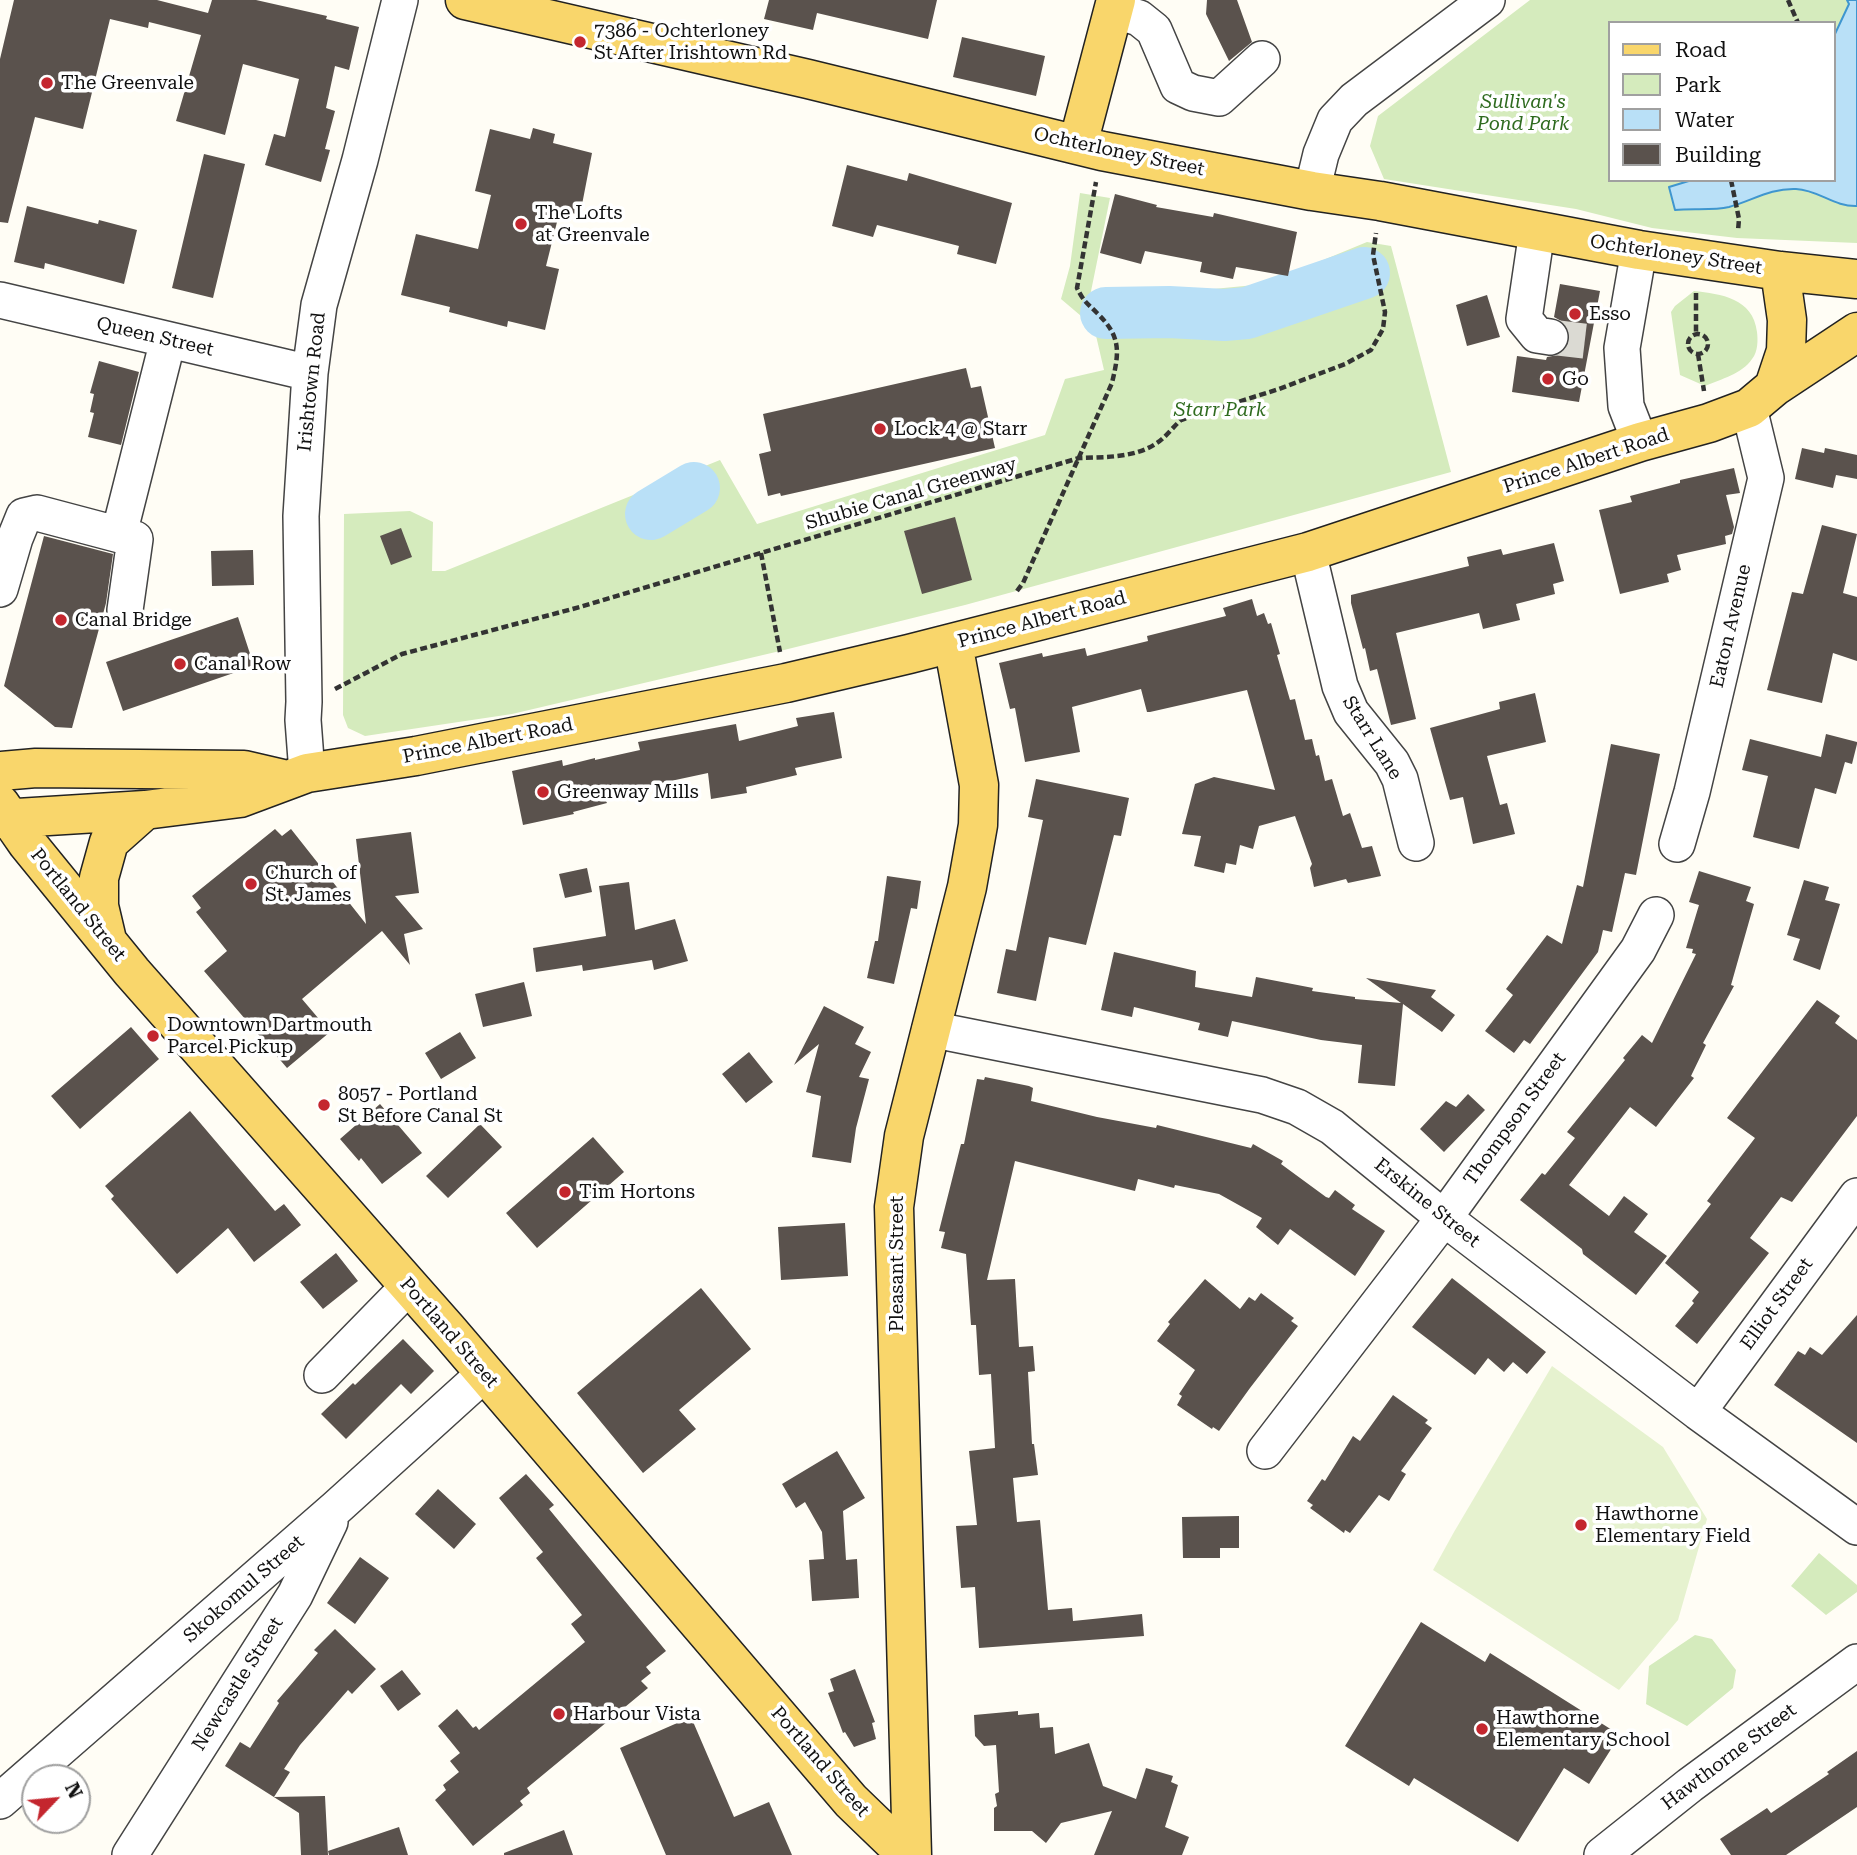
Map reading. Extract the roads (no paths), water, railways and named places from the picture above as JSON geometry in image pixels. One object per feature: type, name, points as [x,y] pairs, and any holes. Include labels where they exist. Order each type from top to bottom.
[{"type":"main road","name":"Ochterloney Street","points":[[465,0],[1090,147],[1312,191],[1380,201],[1639,250],[1780,271]]},
{"type":"main road","points":[[1090,147],[1115,5]]},
{"type":"main road","points":[[1761,397],[1786,351],[1787,320],[1780,271],[1857,279]]},
{"type":"main road","name":"Prince Albert Road","points":[[4,814],[145,810],[240,798],[297,776],[416,756],[786,683],[1308,552],[1640,442],[1709,423],[1761,397],[1857,332]]},
{"type":"main road","name":"Pleasant Street","points":[[912,1855],[894,1207],[904,1136],[967,887],[978,825],[979,785],[953,643]]},
{"type":"main road","name":"Prince Albert Road","points":[[0,771],[36,768],[244,770],[297,776]]},
{"type":"main road","points":[[108,942],[99,906],[99,877],[109,842],[145,810]]},
{"type":"main road","name":"Portland Street","points":[[4,814],[108,942],[641,1554],[851,1801],[906,1855]]},
{"type":"street","name":"Irishtown Road","points":[[297,776],[304,702],[301,516],[310,373],[319,305],[360,160],[400,0]]},
{"type":"street","points":[[1312,191],[1321,154],[1335,120],[1362,94],[1487,0]]},
{"type":"street","points":[[1115,5],[1154,30],[1178,86],[1193,93],[1219,98],[1262,59]]},
{"type":"street","points":[[1537,231],[1524,319],[1537,335],[1550,337]]},
{"type":"street","points":[[1639,250],[1607,345],[1640,442]]},
{"type":"street","name":"Queen Street","points":[[0,300],[310,373]]},
{"type":"street","points":[[118,534],[168,340]]},
{"type":"street","name":"Eaton Avenue","points":[[1677,844],[1692,792],[1766,478],[1761,397]]},
{"type":"street","points":[[0,589],[24,516],[37,513],[135,539],[125,610]]},
{"type":"street","name":"Starr Lane","points":[[1308,552],[1340,686],[1351,712],[1392,763],[1400,779],[1416,843]]},
{"type":"street","name":"Thompson Street","points":[[1265,1451],[1444,1218],[1637,950],[1656,915]]},
{"type":"street","name":"Erskine Street","points":[[930,1029],[1262,1095],[1297,1107],[1332,1127],[1444,1218],[1698,1412],[1857,1527]]},
{"type":"street","name":"Elliot Street","points":[[1698,1412],[1857,1196]]},
{"type":"street","points":[[322,1375],[409,1286]]},
{"type":"street","name":"Skokomul Street","points":[[0,1801],[336,1508],[484,1374]]},
{"type":"street","name":"Newcastle Street","points":[[130,1855],[295,1595],[336,1508]]},
{"type":"street","name":"Hawthorne Street","points":[[1602,1855],[1690,1785],[1857,1662]]},
{"type":"water","points":[[1847,0],[1857,0],[1857,206],[1841,204],[1804,190],[1787,189],[1722,208],[1675,210],[1669,187],[1685,182],[1836,182],[1836,32],[1849,4]]},
{"type":"waterway","points":[[1106,313],[1247,313],[1364,273]]},
{"type":"waterway","points":[[651,514],[694,488]]},
{"type":"tunnel","points":[[1550,337],[1592,342]]},
{"type":"place","name":"7386 - Ochterloney St After Irishtown Rd","points":[[580,42]]},
{"type":"place","name":"The Greenvale","points":[[47,83]]},
{"type":"place","name":"The Lofts at Greenvale","points":[[521,224]]},
{"type":"place","name":"Esso","points":[[1575,314]]},
{"type":"place","name":"Go","points":[[1548,379]]},
{"type":"place","name":"Lock 4 @ Starr","points":[[880,429]]},
{"type":"place","name":"Canal Bridge","points":[[61,620]]},
{"type":"place","name":"Canal Row","points":[[180,664]]},
{"type":"place","name":"Greenway Mills","points":[[543,792]]},
{"type":"place","name":"Church of St. James","points":[[251,884]]},
{"type":"place","name":"Downtown Dartmouth Parcel Pickup","points":[[153,1036]]},
{"type":"place","name":"8057 - Portland St Before Canal St","points":[[324,1105]]},
{"type":"place","name":"Tim Hortons","points":[[565,1192]]},
{"type":"place","name":"Hawthorne Elementary Field","points":[[1581,1525]]},
{"type":"place","name":"Harbour Vista","points":[[559,1714]]},
{"type":"place","name":"Hawthorne Elementary School","points":[[1482,1729]]},
{"type":"park label","name":"Sullivan's Pond Park","points":[[1523,113]]},
{"type":"park label","name":"Starr Park","points":[[1220,410]]}]
